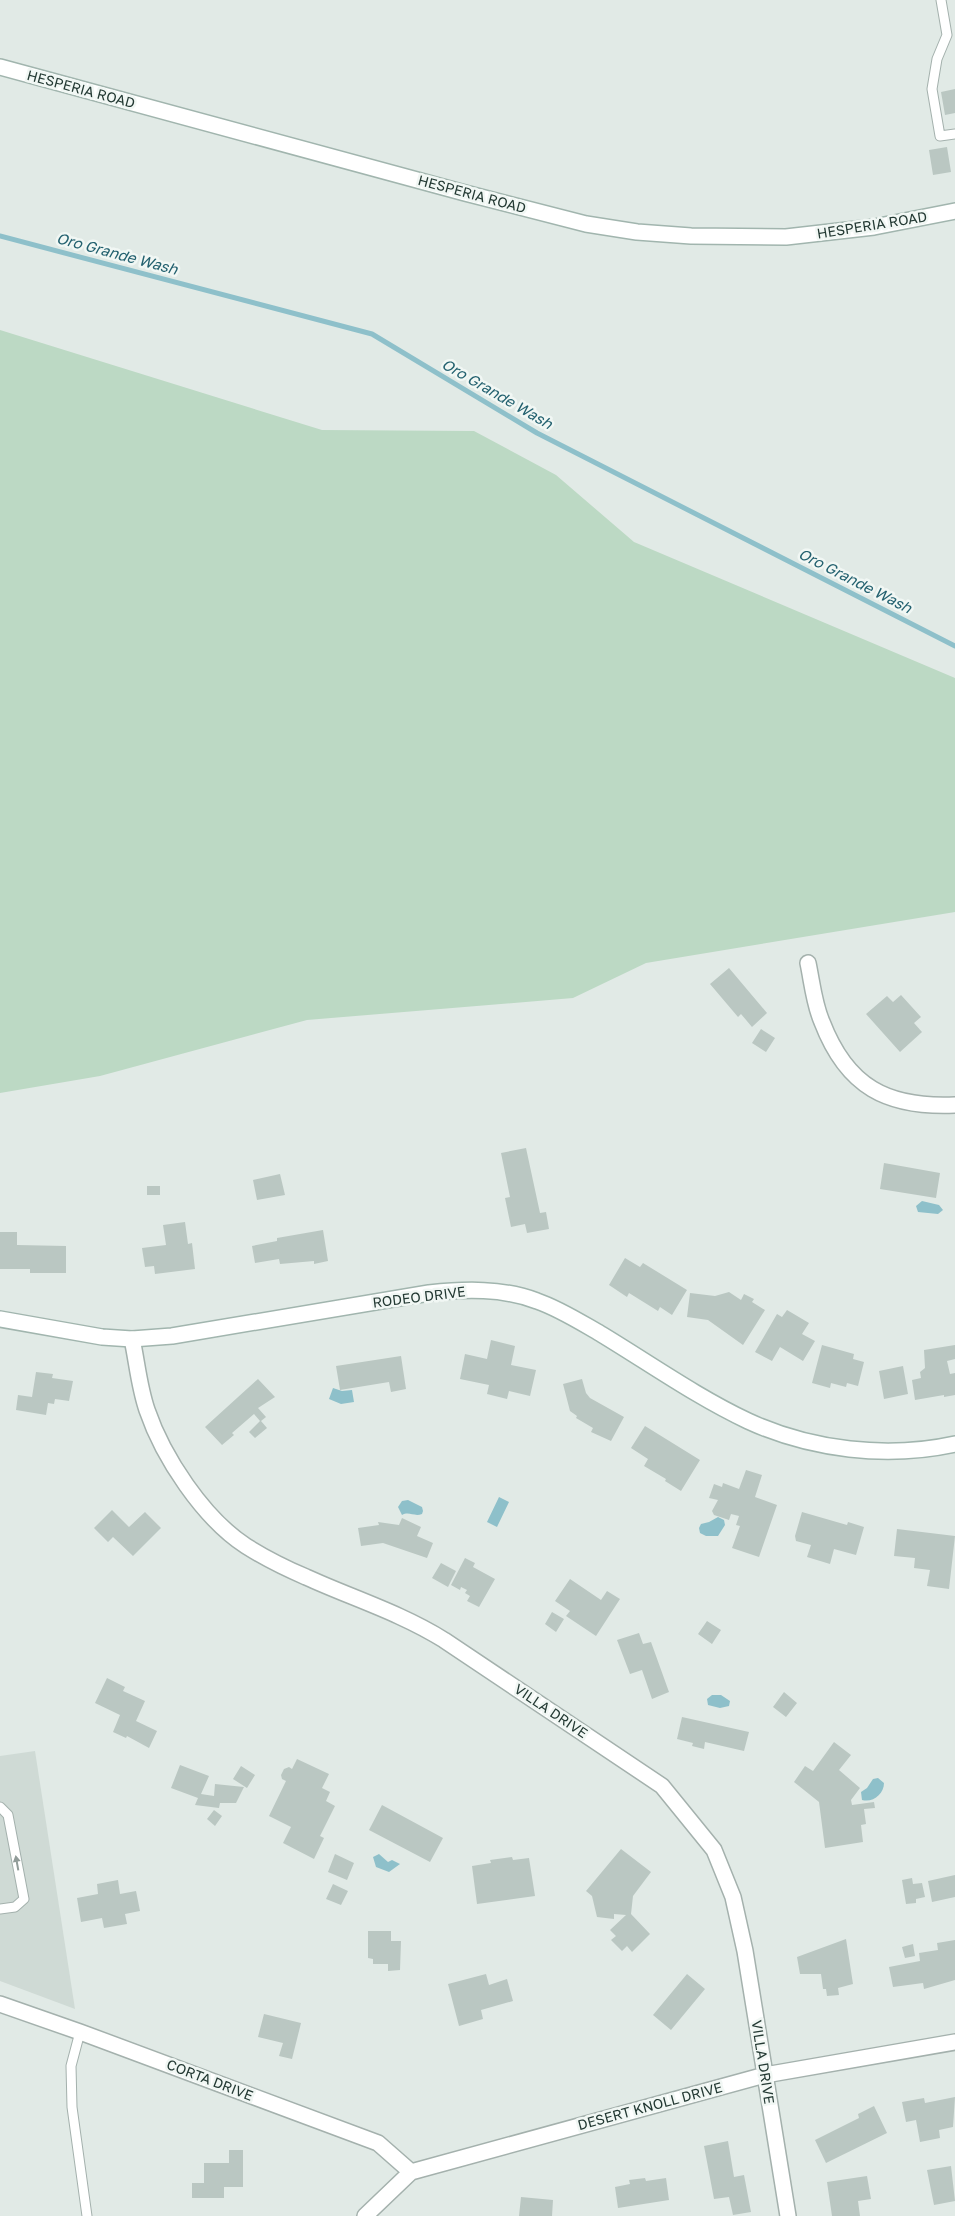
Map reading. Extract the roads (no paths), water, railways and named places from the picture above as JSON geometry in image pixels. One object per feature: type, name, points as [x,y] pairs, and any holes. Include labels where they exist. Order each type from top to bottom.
[{"type":"street","name":"HESPERIA ROAD","points":[[0,67],[465,193],[586,224],[636,232],[691,236],[786,237],[874,227],[955,211]]},
{"type":"street","points":[[808,963],[821,1021],[834,1048],[852,1074],[871,1089],[895,1101],[928,1106],[955,1105]]},
{"type":"street","name":"RODEO DRIVE","points":[[0,1319],[102,1337],[132,1339],[172,1336],[429,1293],[456,1290],[498,1292],[536,1300],[569,1315],[718,1405],[748,1421],[789,1437],[831,1446],[873,1451],[902,1451],[955,1444]]},
{"type":"street","name":"VILLA DRIVE","points":[[132,1339],[147,1409],[160,1441],[182,1480],[217,1520],[244,1545],[279,1565],[419,1624],[662,1786],[714,1850],[733,1897],[746,1951],[788,2216]]},
{"type":"street","name":"CORTA DRIVE","points":[[0,2004],[378,2143],[411,2172]]},
{"type":"street","name":"DESERT KNOLL DRIVE","points":[[365,2216],[411,2172],[765,2075],[955,2042]]},
{"type":"lane","points":[[942,0],[947,35],[937,59],[932,89],[940,136],[955,134]]},
{"type":"lane","points":[[0,1808],[8,1815],[24,1900],[15,1907],[0,1909]]},
{"type":"lane","points":[[80,2032],[71,2066],[72,2107],[86,2216]]},
{"type":"water","points":[[922,1201],[939,1205],[943,1210],[938,1214],[918,1212],[916,1206]]},
{"type":"water","points":[[333,1388],[342,1391],[352,1390],[354,1402],[341,1404],[329,1399]]},
{"type":"water","points":[[499,1497],[509,1502],[497,1527],[487,1522]]},
{"type":"water","points":[[408,1500],[422,1507],[422,1514],[402,1515],[398,1507],[402,1501]]},
{"type":"water","points":[[718,1517],[724,1520],[725,1525],[718,1536],[706,1536],[700,1533],[699,1528],[701,1524]]},
{"type":"water","points":[[712,1695],[721,1695],[730,1701],[729,1706],[720,1708],[708,1705],[707,1699]]},
{"type":"water","points":[[878,1778],[884,1783],[880,1794],[874,1799],[862,1800],[861,1792],[867,1788],[873,1779]]},
{"type":"water","points":[[379,1854],[388,1862],[392,1860],[400,1864],[389,1872],[376,1867],[373,1857]]},
{"type":"waterway","name":"Oro Grande Wash","points":[[0,236],[372,334],[537,433],[955,646]]}]
